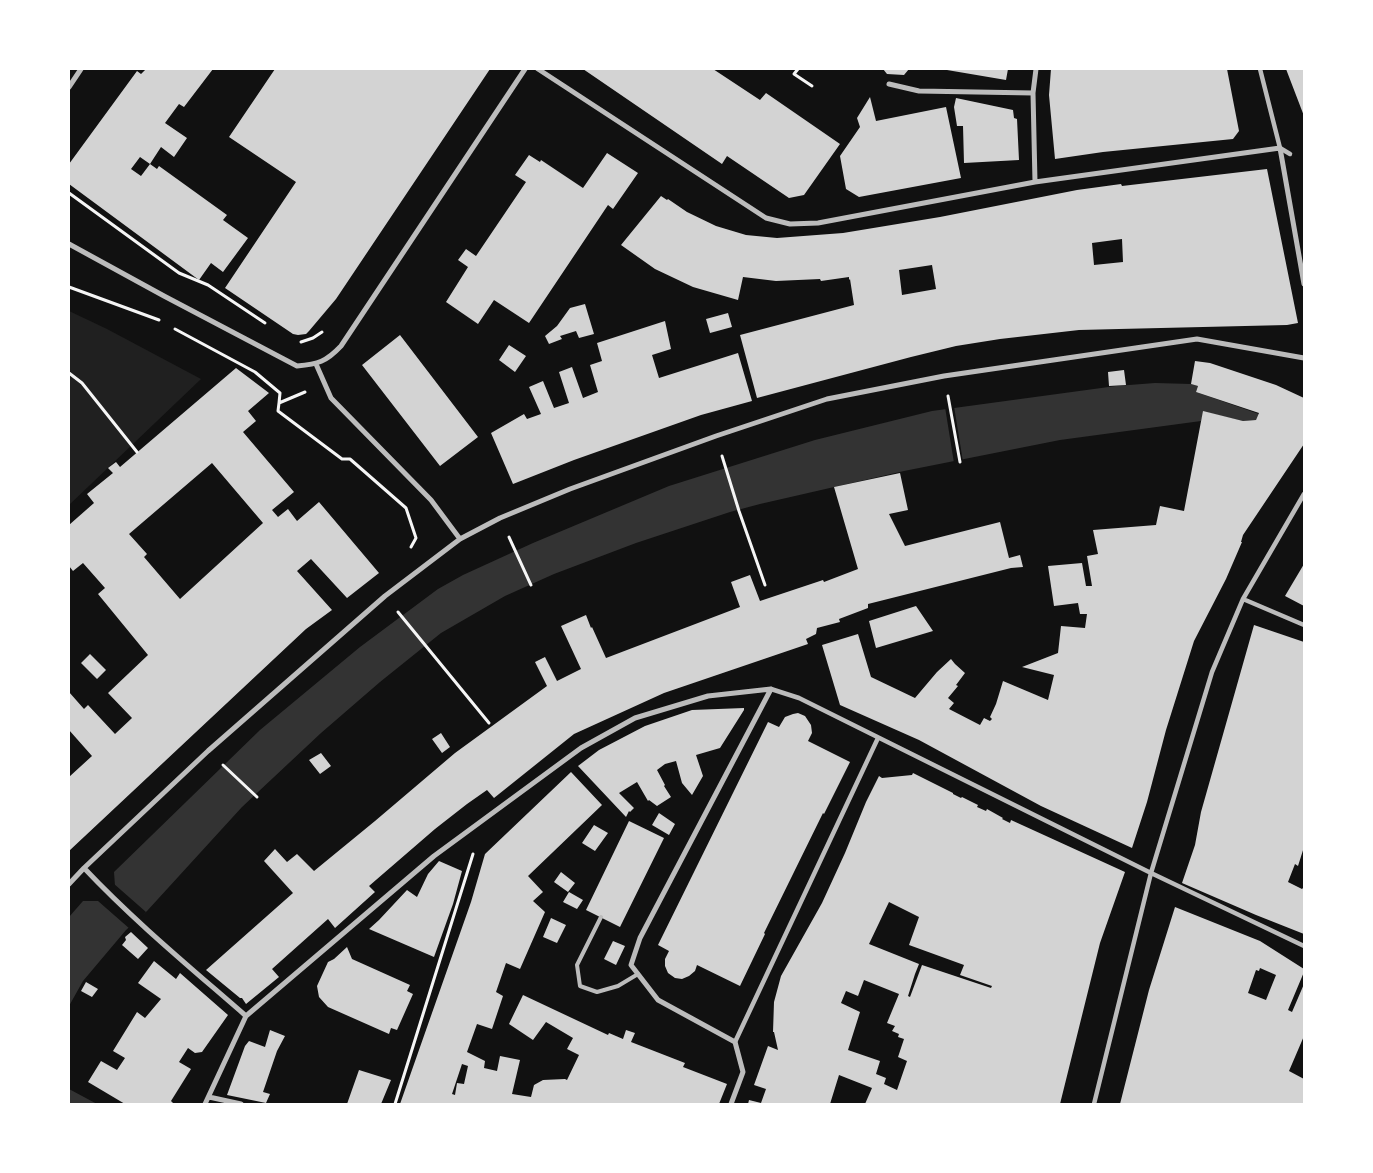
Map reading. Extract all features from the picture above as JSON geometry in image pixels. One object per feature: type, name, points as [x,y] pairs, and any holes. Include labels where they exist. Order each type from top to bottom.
[{"type":"street","points":[[69,87],[81,69]]},
{"type":"street","points":[[69,244],[297,366],[316,364],[332,356],[341,346],[526,69]]},
{"type":"street","points":[[538,69],[766,218],[790,224],[818,223],[1035,182],[1280,148],[1290,154]]},
{"type":"street","points":[[1035,182],[1033,93],[1036,69]]},
{"type":"street","points":[[1260,69],[1280,148],[1304,284]]},
{"type":"street","points":[[889,84],[919,91],[1033,93]]},
{"type":"street","points":[[69,884],[161,795],[385,596],[460,539],[500,518],[570,489],[716,436],[827,400],[944,376],[1196,339],[1304,358]]},
{"type":"street","points":[[316,364],[331,398],[431,500],[460,539]]},
{"type":"street","points":[[1094,1104],[1151,873],[1212,672],[1243,599],[1304,494]]},
{"type":"street","points":[[1243,599],[1304,625]]},
{"type":"street","points":[[205,1104],[246,1016],[434,856],[581,748],[635,718],[708,696],[771,689],[799,698],[1151,873],[1304,946]]},
{"type":"street","points":[[735,1042],[658,1000],[631,965],[640,938],[771,689]]},
{"type":"street","points":[[730,1104],[743,1072],[735,1042],[878,738]]},
{"type":"street","points":[[84,868],[138,921],[246,1016]]},
{"type":"street","points":[[209,1097],[241,1104]]},
{"type":"lane","points":[[601,917],[577,965],[580,986],[597,992],[618,986],[638,974]]},
{"type":"path","points":[[798,69],[794,74],[812,86]]},
{"type":"path","points":[[69,193],[179,273],[208,285],[269,325]]},
{"type":"path","points":[[69,287],[166,324]]},
{"type":"path","points":[[174,328],[255,372],[280,393],[278,411],[342,459],[350,459],[406,508],[416,538],[409,550]]},
{"type":"path","points":[[300,342],[313,338],[324,330]]},
{"type":"path","points":[[69,373],[82,383],[137,452]]},
{"type":"path","points":[[279,403],[324,383]]},
{"type":"path","points":[[949,402],[960,462]]},
{"type":"path","points":[[726,465],[739,512],[766,585]]},
{"type":"path","points":[[514,549],[531,585]]},
{"type":"path","points":[[400,614],[489,723]]},
{"type":"path","points":[[222,764],[257,797]]},
{"type":"path","points":[[395,1104],[484,820]]},
{"type":"shaded area","points":[[69,311],[201,379],[69,505]]},
{"type":"shaded area","points":[[1155,383],[1191,384],[1198,386],[1196,392],[1259,414],[1256,420],[1243,421],[1204,412],[1201,421],[1060,440],[904,471],[760,504],[636,543],[554,574],[505,596],[441,633],[321,733],[242,807],[147,911],[126,930],[83,981],[69,1006],[69,917],[83,901],[101,901],[115,886],[114,872],[260,730],[360,647],[438,589],[463,575],[533,543],[669,486],[815,440],[932,411],[1116,386]]},
{"type":"shaded area","points":[[69,1089],[97,1104],[69,1104]]},
{"type":"pier","points":[[954,406],[963,462],[954,463],[945,407]]},
{"type":"pier","points":[[113,883],[146,912],[130,929],[98,901]]},
{"type":"building","points":[[146,69],[213,69],[184,107],[179,104],[165,123],[187,138],[174,157],[161,147],[150,164],[157,169],[159,166],[227,215],[223,220],[248,238],[223,272],[211,263],[199,280],[69,184],[69,164],[137,71],[141,74]],"holes":[[[140,157],[150,164],[141,176],[131,169]]]},
{"type":"building","points":[[275,69],[490,69],[336,299],[306,334],[298,335],[293,334],[225,288],[296,182],[229,137]]},
{"type":"building","points":[[583,69],[713,69],[760,100],[766,93],[840,144],[804,195],[789,198],[727,156],[722,164]]},
{"type":"building","points":[[883,69],[909,69],[904,75],[887,74]]},
{"type":"building","points":[[947,69],[1008,69],[1006,80]]},
{"type":"building","points":[[1051,69],[1227,69],[1239,131],[1233,139],[1103,152],[1055,159],[1049,95]]},
{"type":"building","points":[[1286,69],[1304,69],[1304,116]]},
{"type":"building","points":[[870,97],[876,121],[946,107],[961,178],[859,197],[846,189],[840,156],[860,127],[857,118]]},
{"type":"building","points":[[956,98],[1013,110],[1014,118],[1017,119],[1019,160],[964,163],[963,126],[957,126],[954,107]]},
{"type":"building","points":[[607,153],[638,173],[613,209],[608,205],[529,323],[494,300],[478,324],[446,302],[468,267],[458,260],[466,249],[476,256],[526,182],[515,175],[529,155],[540,162],[541,160],[583,188]]},
{"type":"building","points":[[1267,169],[1298,323],[1287,325],[1079,330],[1000,339],[956,346],[757,398],[740,335],[854,305],[849,277],[821,281],[820,279],[776,281],[743,277],[738,300],[693,287],[655,269],[621,245],[661,196],[687,212],[716,226],[746,235],[777,238],[843,233],[940,217],[1077,190],[1121,184],[1122,186]],"holes":[[[1122,239],[1123,262],[1094,265],[1092,243]],[[932,265],[936,289],[902,295],[899,270]]]},
{"type":"building","points":[[585,304],[594,334],[579,338],[576,331],[560,336],[562,339],[549,344],[545,336],[557,326],[570,308]]},
{"type":"building","points":[[728,313],[732,327],[710,333],[706,319]]},
{"type":"building","points":[[665,321],[671,349],[652,355],[659,378],[738,353],[752,401],[701,415],[574,460],[513,484],[491,433],[524,414],[527,419],[541,414],[529,387],[543,381],[554,408],[569,403],[559,372],[572,367],[583,398],[598,392],[590,365],[602,361],[597,343]]},
{"type":"building","points":[[400,335],[478,437],[440,466],[362,365]]},
{"type":"building","points":[[509,345],[526,356],[515,372],[499,360]]},
{"type":"building","points":[[1195,361],[1210,363],[1276,385],[1304,398],[1304,444],[1243,535],[1242,542],[1226,579],[1194,641],[1132,848],[1041,806],[919,740],[840,705],[822,645],[858,634],[871,677],[915,698],[951,659],[965,673],[956,685],[958,686],[948,698],[954,703],[949,709],[980,725],[984,718],[990,721],[992,719],[990,717],[1003,681],[1048,700],[1054,675],[1022,667],[1058,653],[1061,626],[1085,628],[1087,614],[1080,614],[1078,603],[1054,606],[1048,566],[1082,563],[1086,586],[1092,586],[1087,556],[1098,554],[1093,530],[1156,525],[1160,506],[1184,511],[1203,411],[1243,421],[1256,420],[1259,413],[1196,392],[1198,386],[1191,384]]},
{"type":"building","points":[[236,368],[269,393],[248,411],[256,421],[243,432],[294,492],[272,510],[278,517],[288,509],[297,521],[319,502],[379,573],[347,598],[311,559],[297,571],[332,610],[306,629],[69,851],[69,777],[92,756],[69,730],[69,692],[84,709],[88,705],[115,734],[132,718],[108,693],[148,655],[98,594],[105,588],[83,563],[73,571],[69,566],[69,525],[94,503],[87,494],[113,473],[108,468],[116,462],[120,467]],"holes":[[[212,463],[263,523],[180,599],[144,557],[147,554],[129,534]]]},
{"type":"building","points":[[1124,370],[1126,385],[1109,386],[1108,372]]},
{"type":"building","points":[[900,473],[908,510],[889,514],[905,546],[1000,522],[1009,558],[1020,555],[1023,567],[1011,568],[868,604],[868,608],[839,619],[840,622],[817,628],[816,634],[806,639],[808,644],[664,693],[574,734],[494,798],[487,790],[435,829],[369,886],[375,892],[335,928],[328,919],[272,969],[279,977],[246,1004],[242,998],[206,970],[293,893],[264,861],[275,849],[287,862],[297,854],[314,871],[455,753],[547,686],[535,662],[545,657],[557,681],[581,669],[561,626],[586,615],[606,658],[740,607],[731,582],[750,575],[760,601],[823,580],[824,582],[858,569],[834,487]]},
{"type":"building","points":[[1304,564],[1304,606],[1285,596]]},
{"type":"building","points":[[916,606],[933,631],[876,648],[869,621]]},
{"type":"building","points":[[1254,625],[1304,642],[1304,847],[1298,866],[1295,864],[1288,882],[1302,889],[1304,887],[1304,934],[1182,883],[1195,845],[1201,812]]},
{"type":"building","points":[[90,654],[106,670],[97,679],[81,663]]},
{"type":"building","points":[[744,708],[720,748],[696,755],[703,776],[692,795],[682,783],[676,761],[665,764],[657,770],[671,797],[657,806],[648,801],[637,782],[619,793],[634,808],[629,811],[626,817],[578,766],[599,750],[645,726],[692,710]]},
{"type":"building","points":[[798,713],[805,716],[811,725],[812,733],[808,741],[850,762],[764,933],[740,986],[697,965],[695,971],[689,976],[682,979],[675,978],[668,973],[665,966],[665,959],[669,951],[658,945],[768,722],[779,727],[785,717]]},
{"type":"building","points":[[441,733],[450,747],[442,753],[432,739]]},
{"type":"building","points":[[321,753],[331,766],[320,774],[309,760]]},
{"type":"building","points":[[571,772],[602,805],[528,876],[543,892],[533,901],[545,912],[520,969],[506,963],[496,992],[503,996],[492,1029],[477,1024],[467,1052],[485,1061],[484,1068],[497,1071],[500,1056],[520,1060],[512,1094],[531,1097],[534,1085],[543,1080],[567,1080],[579,1055],[567,1049],[573,1038],[546,1022],[533,1040],[509,1024],[523,995],[608,1035],[609,1033],[623,1039],[626,1030],[635,1033],[631,1042],[685,1063],[683,1067],[727,1084],[719,1104],[400,1104],[471,902],[485,854]],"holes":[[[462,1064],[468,1066],[464,1084],[457,1083],[455,1095],[452,1094]]]},
{"type":"building","points":[[913,773],[962,797],[978,805],[977,807],[986,811],[987,809],[1010,823],[1011,820],[1125,872],[1100,943],[1060,1104],[865,1104],[872,1088],[839,1075],[830,1104],[748,1104],[749,1100],[761,1103],[766,1089],[754,1085],[768,1046],[778,1050],[773,1032],[774,1002],[781,976],[822,903],[866,802],[879,776],[882,778],[912,775]],"holes":[[[889,902],[919,917],[909,945],[964,965],[960,975],[992,986],[991,988],[922,965],[910,997],[908,996],[919,964],[869,944]],[[864,980],[899,994],[887,1023],[895,1026],[892,1031],[899,1034],[898,1037],[904,1039],[898,1057],[907,1061],[897,1090],[884,1084],[886,1078],[876,1074],[880,1061],[848,1050],[860,1012],[841,1003],[846,991],[858,996]]]},
{"type":"building","points":[[659,813],[675,824],[669,835],[652,825]]},
{"type":"building","points":[[629,821],[664,838],[620,927],[586,910]]},
{"type":"building","points":[[594,825],[608,833],[595,851],[582,843]]},
{"type":"building","points":[[439,861],[462,871],[453,904],[434,957],[369,929],[407,890],[417,897],[428,874]]},
{"type":"building","points":[[561,872],[575,883],[568,892],[554,882]]},
{"type":"building","points":[[569,892],[583,900],[577,909],[563,902]]},
{"type":"building","points":[[1175,907],[1260,941],[1304,969],[1288,1010],[1292,1012],[1304,984],[1304,1036],[1289,1071],[1304,1079],[1304,1104],[1120,1104],[1149,990]],"holes":[[[1260,968],[1276,975],[1266,1000],[1248,993],[1256,970],[1259,971]]]},
{"type":"building","points":[[551,918],[566,925],[557,943],[543,937]]},
{"type":"building","points":[[131,932],[148,948],[138,959],[122,945],[126,940],[125,937]]},
{"type":"building","points":[[613,941],[625,946],[616,965],[604,959]]},
{"type":"building","points":[[347,947],[352,959],[410,985],[407,991],[413,994],[397,1030],[391,1028],[389,1034],[328,1007],[319,997],[317,986],[328,962]]},
{"type":"building","points":[[154,961],[176,979],[180,973],[228,1015],[202,1052],[195,1053],[188,1048],[179,1062],[191,1069],[171,1101],[172,1104],[125,1104],[88,1082],[101,1061],[117,1070],[125,1058],[113,1051],[137,1012],[145,1018],[161,999],[138,983]]},
{"type":"building","points":[[86,982],[98,989],[92,997],[81,991]]},
{"type":"building","points":[[270,1030],[285,1036],[277,1051],[263,1092],[270,1094],[266,1103],[227,1095],[245,1046],[249,1041],[265,1047]]},
{"type":"building","points":[[359,1070],[391,1080],[381,1104],[347,1104]]}]
